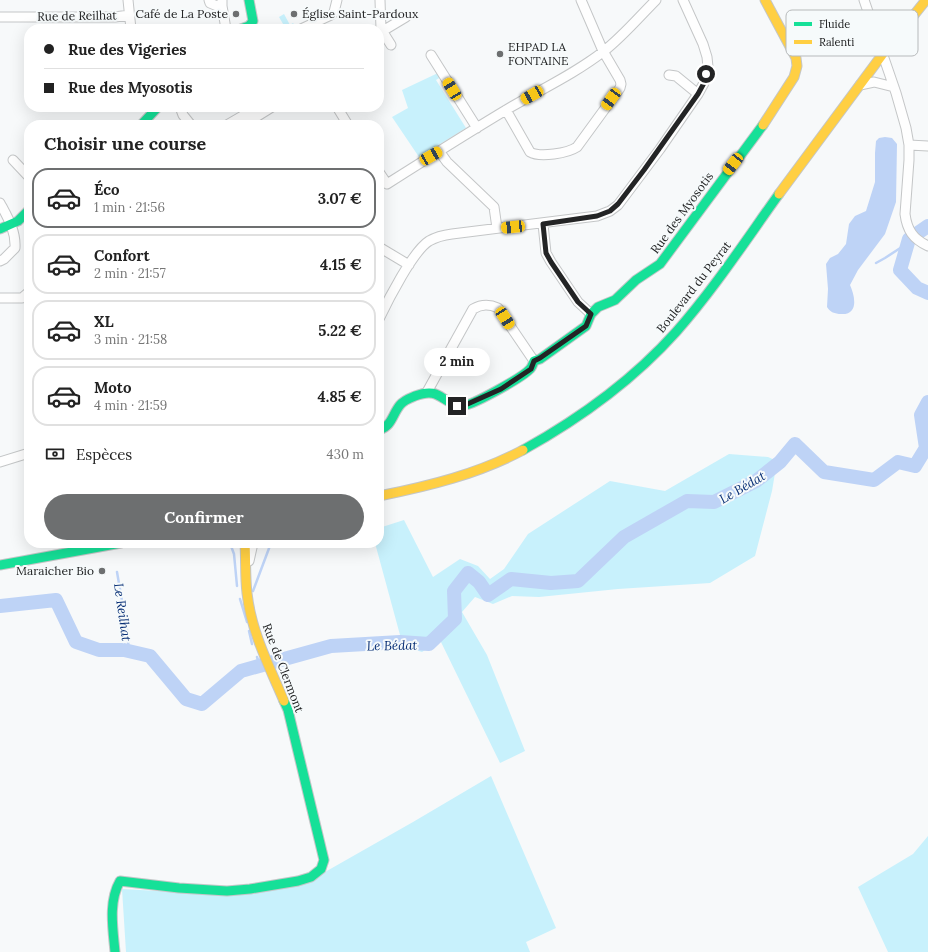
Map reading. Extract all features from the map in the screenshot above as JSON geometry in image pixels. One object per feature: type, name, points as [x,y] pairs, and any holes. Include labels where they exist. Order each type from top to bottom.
[{"type":"street","points":[[128,0],[130,24]]},
{"type":"street","points":[[209,0],[210,4],[222,4],[225,24]]},
{"type":"street","points":[[249,0],[253,18],[252,24]]},
{"type":"street","points":[[312,24],[331,15],[334,12],[337,0]]},
{"type":"street","points":[[380,0],[380,24]]},
{"type":"street","points":[[506,110],[530,152],[535,155],[540,155],[570,151],[577,147],[621,84],[603,52],[581,0]]},
{"type":"street","points":[[384,180],[387,184],[603,52],[656,0]]},
{"type":"street","points":[[384,309],[418,251],[428,241],[438,237],[498,228],[543,224],[597,216],[610,211],[618,204],[644,170],[698,94],[704,83],[708,67],[707,57],[703,44],[683,0]]},
{"type":"street","name":"Rue des Myosotis","points":[[765,0],[786,39]]},
{"type":"street","points":[[864,0],[868,10]]},
{"type":"street","name":"Boulevard du Peyrat","points":[[918,10],[926,0]]},
{"type":"street","name":"Rue de Reilhat","points":[[0,17],[114,17],[129,15]]},
{"type":"street","points":[[384,29],[406,17]]},
{"type":"street","points":[[384,36],[390,45]]},
{"type":"street","points":[[431,55],[477,128]]},
{"type":"street","name":"Rue des Myosotis","points":[[427,392],[434,393],[457,406],[463,406],[501,389],[531,369],[534,361],[586,326],[591,314],[598,307],[615,300],[636,280],[660,264],[724,175],[759,131],[794,77],[797,66],[795,56]]},
{"type":"street","name":"Boulevard du Peyrat","points":[[384,495],[424,487],[464,476],[499,462],[539,442],[574,420],[624,382],[668,340],[698,305],[881,56]]},
{"type":"street","points":[[882,56],[894,87],[906,128],[909,145],[905,214],[906,224],[918,241],[928,246]]},
{"type":"street","points":[[669,75],[676,76],[698,94]]},
{"type":"street","points":[[860,85],[874,82],[894,87]]},
{"type":"street","points":[[146,120],[153,112]]},
{"type":"street","points":[[236,120],[249,112]]},
{"type":"street","points":[[251,120],[264,112]]},
{"type":"street","points":[[909,145],[928,146]]},
{"type":"street","points":[[439,151],[447,162],[494,207],[498,228]]},
{"type":"street","points":[[13,160],[24,172]]},
{"type":"street","points":[[0,203],[11,224],[16,239],[15,248],[0,261]]},
{"type":"street","points":[[0,229],[18,221],[24,215]]},
{"type":"street","points":[[543,224],[546,253],[578,302],[591,314]]},
{"type":"street","points":[[384,251],[409,265]]},
{"type":"street","points":[[0,298],[22,298],[24,296]]},
{"type":"street","points":[[384,428],[387,426],[402,402],[427,392],[473,310],[479,306],[490,305],[498,308],[534,361]]},
{"type":"street","points":[[0,462],[24,455]]},
{"type":"street","points":[[0,565],[94,548]]},
{"type":"street","name":"Rue de Clermont","points":[[115,952],[113,901],[120,881],[179,888],[227,891],[250,890],[298,881],[311,877],[321,869],[324,860],[288,710],[258,640],[247,593],[245,548]]},
{"type":"street","points":[[246,576],[252,548]]},
{"type":"shaded area","points":[[284,14],[289,24],[283,24],[279,17]]},
{"type":"shaded area","points":[[438,73],[441,77],[436,80],[466,128],[419,157],[392,117],[408,108],[402,90]]},
{"type":"shaded area","points":[[879,138],[892,138],[897,144],[896,202],[885,234],[858,270],[850,285],[854,299],[853,308],[847,313],[835,313],[827,307],[828,289],[826,264],[830,258],[838,254],[846,244],[849,224],[855,216],[866,211],[875,182],[876,141]]},
{"type":"shaded area","points":[[729,454],[768,457],[777,461],[772,491],[755,556],[710,583],[618,589],[539,597],[512,596],[493,604],[475,597],[462,612],[487,655],[525,751],[500,763],[440,640],[422,652],[403,646],[376,548],[384,548],[384,526],[404,520],[433,577],[460,559],[478,566],[490,579],[504,569],[528,534],[610,481],[665,491]]},
{"type":"shaded area","points":[[491,776],[556,928],[526,942],[530,952],[126,952],[122,889],[212,894],[325,872]]},
{"type":"shaded area","points":[[928,836],[928,952],[888,952],[858,887],[913,854]]},
{"type":"waterway","name":"Le Bédat","points":[[928,226],[909,239],[900,270],[917,288],[928,293]]},
{"type":"waterway","points":[[876,263],[908,243]]},
{"type":"waterway","name":"Le Bédat","points":[[0,606],[56,600],[76,642],[99,650],[124,650],[150,656],[186,699],[202,704],[241,671],[331,646],[400,642],[429,644],[455,619],[454,591],[468,573],[479,582],[488,595],[511,579],[551,583],[578,581],[624,537],[687,501],[714,502],[756,481],[780,462],[795,444],[824,472],[874,480],[898,462],[915,466],[926,448],[921,415],[928,402]]},
{"type":"waterway","points":[[232,548],[234,554],[237,586]]},
{"type":"waterway","points":[[253,591],[269,548]]},
{"type":"waterway","name":"Le Reilhat","points":[[117,572],[129,651]]},
{"type":"waterway","points":[[240,599],[247,622]]},
{"type":"waterway","points":[[249,631],[252,644]]},
{"type":"waterway","points":[[257,657],[259,663],[262,662]]},
{"type":"traffic: fast","points":[[249,0],[253,21],[251,24]]},
{"type":"traffic: fast","points":[[146,120],[153,112]]},
{"type":"traffic: fast","points":[[384,428],[387,426],[402,403],[407,399],[424,393],[435,394],[449,402],[461,406],[485,397],[525,373],[531,368],[534,361],[540,359],[586,326],[591,314],[598,307],[615,300],[636,280],[660,264],[763,125]]},
{"type":"traffic: fast","points":[[523,450],[585,412],[623,382],[659,350],[690,316],[779,194]]},
{"type":"traffic: fast","points":[[0,229],[18,221],[24,215]]},
{"type":"traffic: fast","points":[[0,565],[94,548]]},
{"type":"traffic: fast","points":[[115,952],[112,916],[116,889],[120,881],[179,888],[227,891],[250,889],[298,881],[311,877],[321,869],[324,860],[288,710],[284,701]]},
{"type":"traffic: slow","points":[[765,0],[786,39]]},
{"type":"traffic: slow","points":[[918,10],[926,0]]},
{"type":"traffic: slow","points":[[763,125],[794,77],[797,66],[795,56]]},
{"type":"traffic: slow","points":[[779,194],[881,56]]},
{"type":"traffic: slow","points":[[384,495],[453,478],[489,466],[523,450]]},
{"type":"traffic: slow","points":[[245,548],[246,587],[252,621],[261,648],[284,701]]},
{"type":"place","name":"Café de La Poste","points":[[236,14]]},
{"type":"place","name":"Église Saint-Pardoux","points":[[294,14]]},
{"type":"place","name":"EHPAD LA FONTAINE","points":[[500,54]]},
{"type":"place","name":"Maraicher Bio","points":[[102,571]]},
{"type":"route","points":[[457,406],[463,406],[501,389],[531,369],[534,361],[586,326],[591,314],[578,302],[546,253],[543,224],[597,216],[610,211],[618,204],[660,149],[698,94],[704,83],[706,74]]}]
